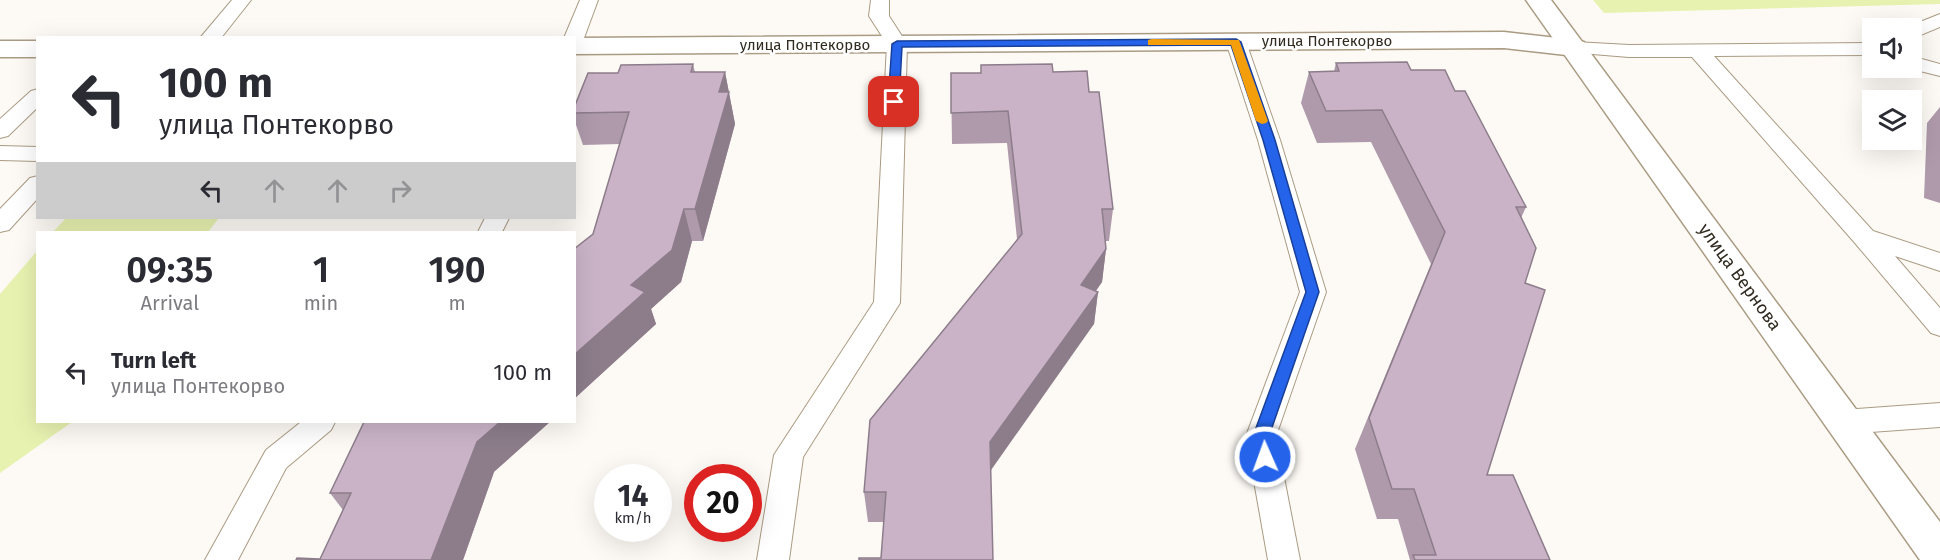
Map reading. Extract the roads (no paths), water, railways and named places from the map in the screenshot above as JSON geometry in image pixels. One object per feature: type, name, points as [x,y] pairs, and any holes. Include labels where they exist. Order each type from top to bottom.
[{"type":"street","name":"улица Вернова","points":[[1538,0],[1575,48],[1940,555]]},
{"type":"street","name":"улица Понтекорво","points":[[576,46],[1504,40],[1575,48]]},
{"type":"street","points":[[0,49],[36,49]]},
{"type":"lane","points":[[212,36],[242,0]]},
{"type":"lane","points":[[575,36],[589,0]]},
{"type":"lane","points":[[772,560],[789,455],[887,303],[897,44],[879,16],[880,0]]},
{"type":"lane","points":[[1922,28],[1940,20]]},
{"type":"lane","points":[[1236,42],[1269,140],[1312,292],[1261,436],[1284,560]]},
{"type":"lane","points":[[1575,48],[1697,51],[1862,50]]},
{"type":"lane","points":[[1697,51],[1864,237],[1940,326]]},
{"type":"lane","points":[[1922,65],[1940,70]]},
{"type":"lane","points":[[0,131],[36,97]]},
{"type":"lane","points":[[0,153],[36,154]]},
{"type":"lane","points":[[0,224],[36,185]]},
{"type":"lane","points":[[1864,237],[1940,262]]},
{"type":"lane","points":[[1843,422],[1940,415]]},
{"type":"lane","points":[[221,560],[276,459],[320,423]]}]
